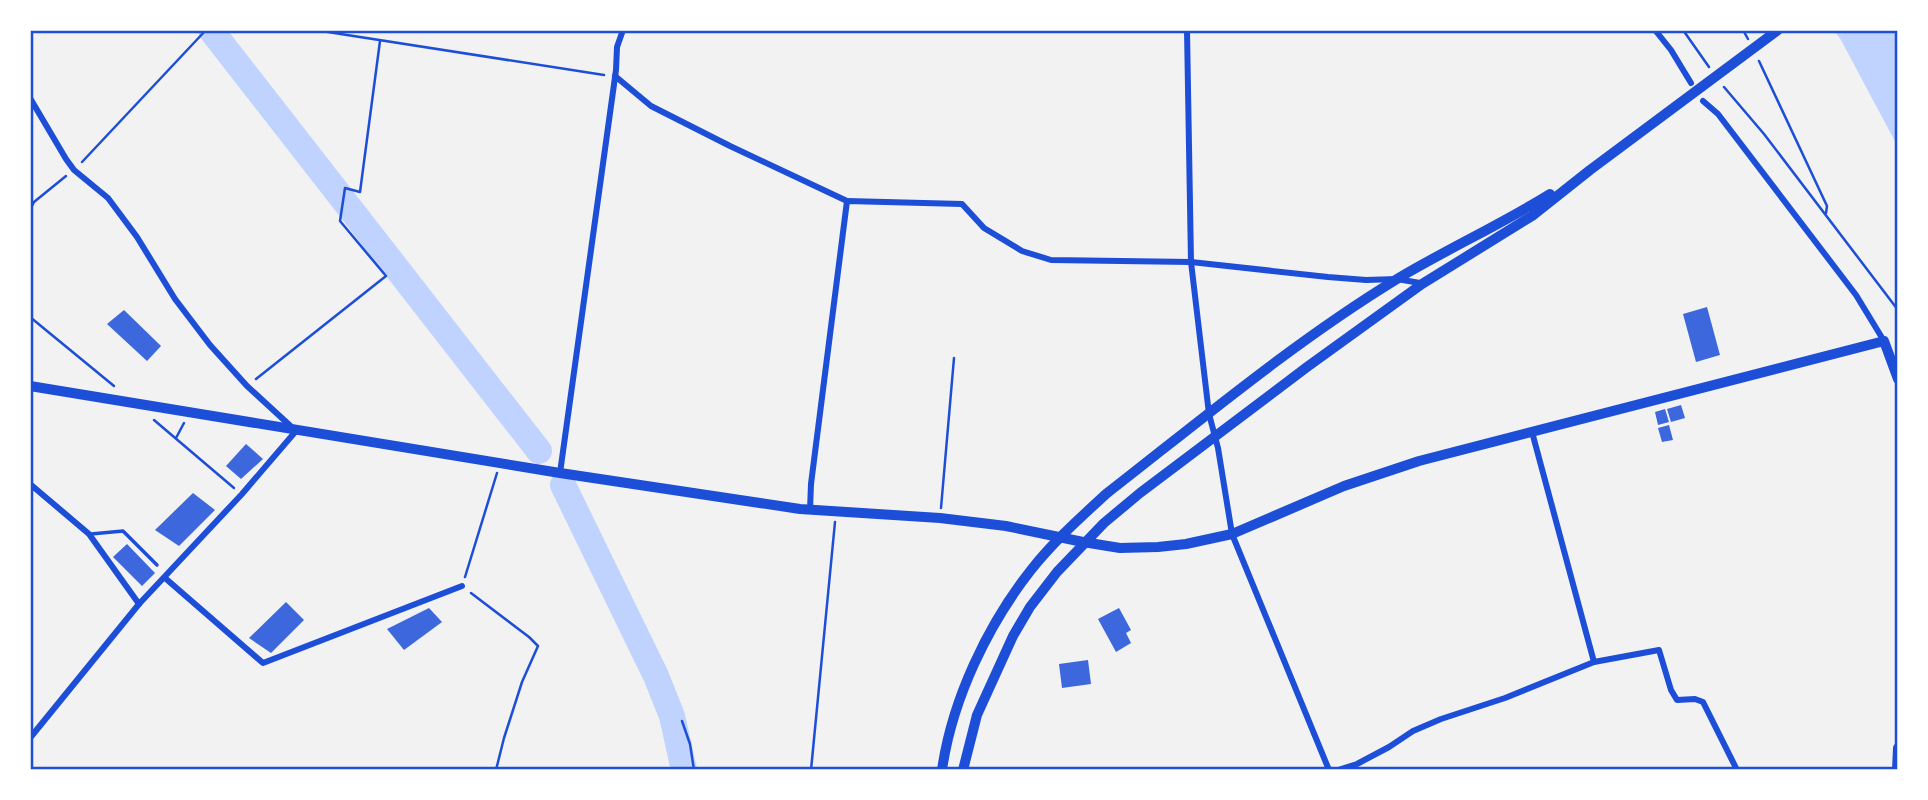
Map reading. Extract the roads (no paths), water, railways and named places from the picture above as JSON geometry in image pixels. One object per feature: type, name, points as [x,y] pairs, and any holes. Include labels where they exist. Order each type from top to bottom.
[{"type":"highway","points":[[962,770],[977,715],[1013,636],[1030,607],[1083,542],[1126,504],[1214,436],[1422,284],[1532,216],[1691,88],[1715,76],[1778,30]]},
{"type":"highway","points":[[942,770],[953,719],[964,688],[1002,612],[1023,581],[1060,537],[1106,494],[1324,327],[1397,279],[1524,210],[1590,170]]},
{"type":"main road","points":[[30,386],[560,473],[810,510],[940,518],[1015,527],[1120,548],[1186,544],[1232,534],[1381,472],[1884,341],[1898,379]]},
{"type":"main road","points":[[1896,770],[1898,748]]},
{"type":"street","points":[[560,473],[617,47],[622,30]]},
{"type":"street","points":[[1188,30],[1191,262],[1209,414],[1232,534],[1329,770]]},
{"type":"street","points":[[1655,30],[1678,61],[1691,88]]},
{"type":"street","points":[[615,76],[651,106],[847,201],[962,204],[984,228],[1021,251],[1051,260],[1191,262],[1328,277],[1397,279],[1422,284]]},
{"type":"street","points":[[30,98],[65,159],[74,170],[108,198],[137,237],[175,299],[210,345],[247,386],[296,431],[242,494],[139,604],[30,738]]},
{"type":"street","points":[[1703,101],[1718,114],[1856,295],[1884,341]]},
{"type":"street","points":[[810,510],[847,201]]},
{"type":"street","points":[[1532,432],[1594,662]]},
{"type":"street","points":[[30,484],[89,534],[139,604]]},
{"type":"street","points":[[165,578],[263,663],[462,586]]},
{"type":"street","points":[[1338,770],[1390,747],[1413,731],[1594,662],[1659,650],[1671,690],[1677,700],[1695,699],[1703,702],[1737,770]]},
{"type":"lane","points":[[89,534],[123,531],[157,565]]},
{"type":"water","points":[[1834,30],[1898,30],[1898,147],[1841,40]]},
{"type":"waterway","points":[[211,30],[539,451]]},
{"type":"waterway","points":[[563,485],[656,676],[672,716],[684,770]]}]
